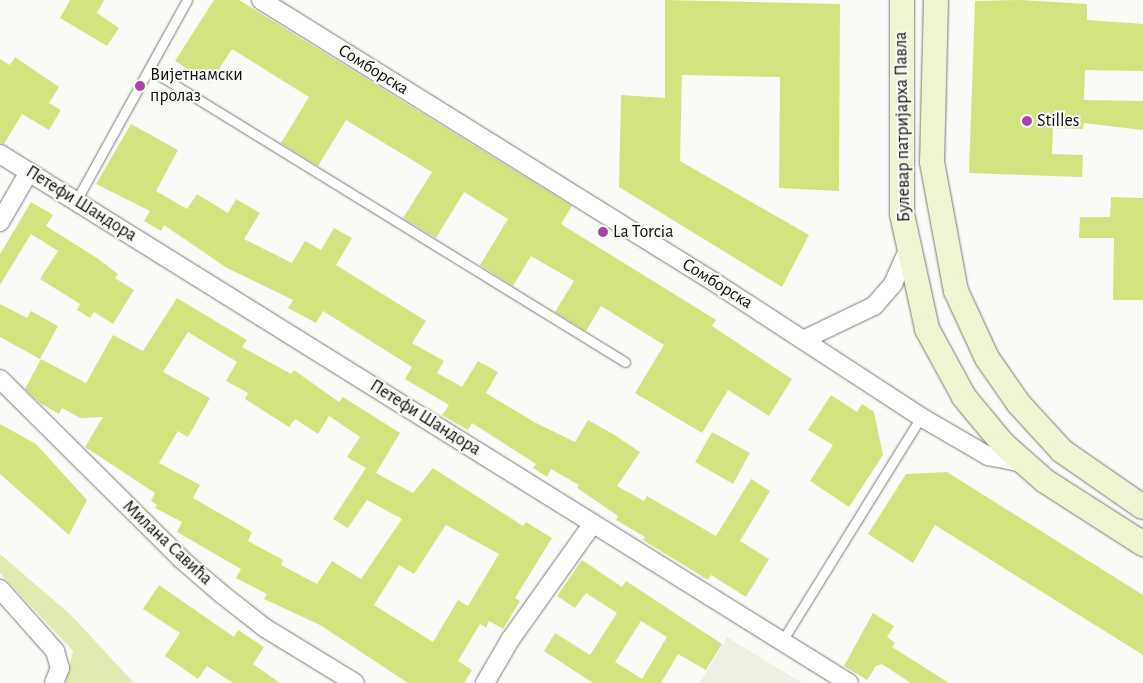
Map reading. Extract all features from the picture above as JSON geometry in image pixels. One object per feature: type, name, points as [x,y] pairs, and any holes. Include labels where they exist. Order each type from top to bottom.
[{"type":"main road","name":"Булевар патријарха Павла","points":[[902,0],[900,178],[908,252],[927,330],[944,363],[983,422],[1024,463],[1082,507],[1143,544]]},
{"type":"main road","name":"Булевар патријарха Павла","points":[[936,0],[932,162],[956,291],[987,358],[1019,404],[1062,451],[1143,507]]},
{"type":"street","name":"Сомборска","points":[[261,0],[805,339],[921,417],[988,456],[1024,463]]},
{"type":"street","name":"Петефи Шандора","points":[[0,154],[849,683]]},
{"type":"street","points":[[0,222],[29,172]]},
{"type":"street","points":[[805,339],[874,306],[894,284],[908,252]]},
{"type":"street","name":"Милана Савића","points":[[0,379],[195,571],[265,628],[355,683]]},
{"type":"street","points":[[485,683],[510,640],[593,523]]},
{"type":"street","points":[[0,590],[55,651],[57,676]]},
{"type":"lane","points":[[76,201],[187,0]]},
{"type":"lane","points":[[149,69],[625,362]]},
{"type":"lane","points":[[782,641],[921,417]]},
{"type":"shaded area","points":[[727,637],[802,683],[700,683]]},
{"type":"green space","points":[[0,554],[71,615],[134,683],[66,683],[73,651],[0,573]]},
{"type":"building","points":[[70,0],[104,0],[97,13],[119,28],[107,46],[60,18]]},
{"type":"building","points":[[214,0],[239,0],[572,206],[561,224],[716,320],[712,326],[792,379],[769,416],[728,390],[702,433],[635,393],[664,345],[601,306],[586,331],[555,312],[574,281],[531,256],[513,286],[480,265],[508,219],[464,192],[436,238],[403,218],[432,172],[346,120],[318,166],[281,143],[309,97],[232,49],[210,83],[175,61]]},
{"type":"building","points":[[665,0],[840,4],[839,191],[779,188],[780,77],[682,75],[680,161],[809,235],[782,287],[619,187],[621,95],[665,98]]},
{"type":"building","name":"Stilles","points":[[1021,0],[1087,4],[1087,20],[1143,24],[1143,71],[1085,70],[1084,100],[1143,101],[1143,130],[1084,123],[1083,129],[1053,128],[1052,154],[1083,155],[1082,177],[969,173],[975,1]]},
{"type":"building","points":[[15,57],[59,87],[49,103],[61,110],[49,130],[22,114],[4,144],[0,143],[0,59],[10,65]]},
{"type":"building","points":[[131,124],[178,150],[156,191],[187,209],[197,194],[228,213],[236,199],[260,213],[244,239],[292,263],[305,241],[321,250],[334,228],[352,238],[336,265],[426,321],[412,343],[444,361],[437,373],[462,387],[478,361],[498,372],[486,393],[534,422],[575,442],[588,420],[640,452],[617,486],[644,501],[647,496],[716,536],[751,479],[770,491],[740,541],[769,559],[746,597],[711,575],[708,580],[643,540],[645,537],[616,520],[618,516],[577,488],[579,485],[551,469],[547,477],[533,468],[536,464],[472,423],[468,430],[442,415],[449,405],[405,379],[412,367],[323,311],[316,323],[288,308],[293,300],[227,268],[164,225],[161,231],[144,221],[150,211],[96,184]]},
{"type":"building","points":[[1111,197],[1143,198],[1143,300],[1113,300],[1114,238],[1079,238],[1080,217],[1110,217]]},
{"type":"building","points":[[31,202],[53,215],[46,226],[97,258],[118,274],[115,278],[134,290],[113,324],[94,312],[90,318],[77,310],[80,304],[40,279],[58,251],[31,234],[0,285],[0,254]]},
{"type":"building","points":[[177,298],[247,340],[242,347],[291,374],[294,370],[339,402],[343,397],[400,433],[376,473],[413,493],[433,468],[523,526],[526,522],[552,538],[515,598],[520,601],[503,629],[489,621],[486,628],[480,624],[458,661],[472,670],[464,683],[408,683],[320,625],[264,599],[267,594],[236,578],[241,569],[177,532],[182,522],[155,508],[157,505],[151,501],[155,493],[85,447],[103,417],[80,418],[62,408],[59,414],[40,403],[25,389],[41,359],[86,383],[113,335],[143,351]],"holes":[[[188,332],[237,362],[226,381],[248,393],[245,399],[289,427],[295,419],[318,434],[329,416],[360,437],[347,457],[366,468],[333,519],[348,528],[367,500],[402,519],[361,579],[332,561],[317,584],[281,565],[283,560],[248,541],[252,532],[193,498],[200,485],[159,463],[178,431],[188,437],[210,398],[163,372]],[[446,525],[499,554],[468,606],[458,600],[433,642],[374,605],[399,565],[414,574]]]},
{"type":"building","points":[[0,304],[27,318],[31,311],[58,326],[40,359],[0,337]]},
{"type":"building","points":[[831,395],[857,412],[862,404],[874,412],[883,455],[849,507],[810,481],[833,445],[808,430]]},
{"type":"building","points":[[0,424],[36,444],[87,500],[69,535],[0,474]]},
{"type":"building","points":[[712,432],[750,453],[733,484],[695,462]]},
{"type":"building","points":[[947,472],[1143,595],[1143,655],[935,525],[913,563],[868,534],[906,474]]},
{"type":"building","points":[[582,560],[622,587],[626,581],[722,644],[706,670],[678,654],[661,683],[593,683],[544,651],[555,633],[590,655],[617,613],[586,593],[575,608],[557,596]],"holes":[[[641,621],[667,637],[642,679],[615,662]]]},
{"type":"building","points":[[159,585],[234,637],[238,630],[264,647],[253,664],[280,683],[233,683],[207,666],[198,679],[165,656],[180,633],[143,609]]},
{"type":"building","points":[[873,613],[894,626],[887,637],[895,643],[892,647],[949,683],[911,683],[882,664],[876,666],[867,680],[844,666]]},
{"type":"place","name":"Вијетнамски пролаз","points":[[140,86]]},
{"type":"place","name":"Stilles","points":[[1027,121]]},
{"type":"place","name":"La Torcia","points":[[603,232]]}]
